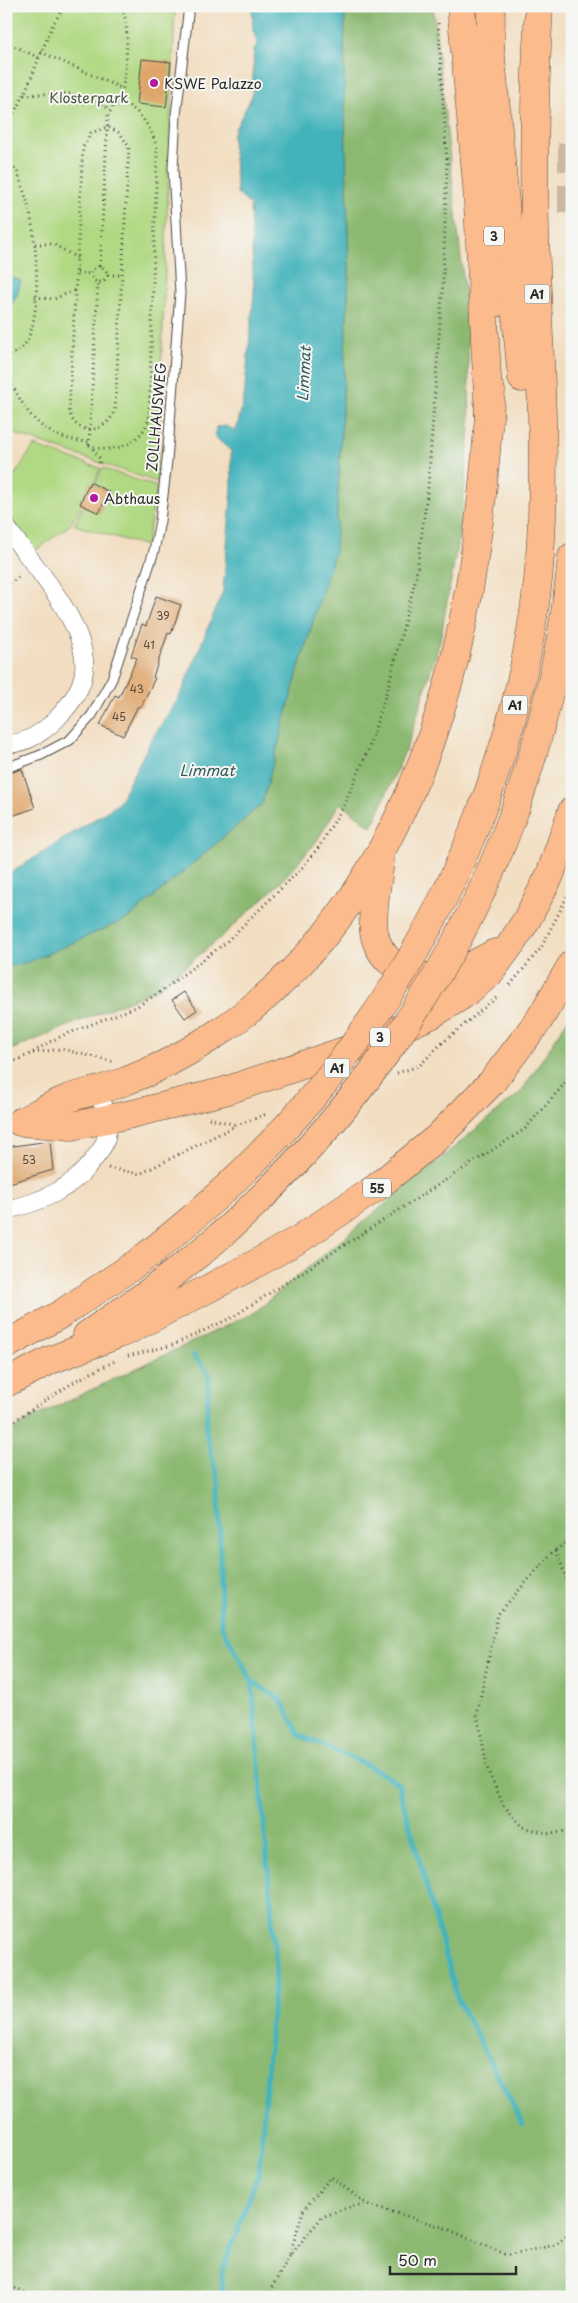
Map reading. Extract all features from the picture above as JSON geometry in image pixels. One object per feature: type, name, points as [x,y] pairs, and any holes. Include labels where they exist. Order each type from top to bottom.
[{"type":"main road","name":"3","points":[[13,1123],[66,1099],[125,1082],[186,1053],[236,1021],[269,994],[324,937],[356,893],[381,850],[422,761],[455,657],[476,547],[489,415],[496,338],[494,236],[488,108],[491,6]]},
{"type":"main road","name":"A1","points":[[6,1345],[61,1314],[137,1263],[208,1206],[279,1137],[331,1076],[374,1017],[408,964],[451,885],[476,825],[500,758],[513,714],[527,652],[538,582],[543,490],[534,174],[538,6]]},
{"type":"main road","points":[[450,10],[477,185],[489,415]]},
{"type":"main road","points":[[491,57],[520,350],[525,490],[538,582]]},
{"type":"main road","name":"A1","points":[[6,1383],[51,1360],[155,1288],[206,1248],[296,1164],[343,1109],[410,1019],[457,940],[498,854],[516,807],[535,749],[554,676],[563,630],[572,556]]},
{"type":"main road","name":"3","points":[[13,1123],[72,1126],[106,1120],[224,1091],[296,1069],[359,1046],[431,1015],[463,995],[489,974],[511,944],[526,921],[550,875],[572,811]]},
{"type":"main road","points":[[381,850],[372,914],[374,934],[383,954],[400,970],[424,978],[443,977],[463,971],[511,944]]},
{"type":"main road","name":"55","points":[[51,1360],[127,1331],[257,1263],[301,1238],[377,1187],[438,1138],[482,1093],[530,1033],[572,964]]},
{"type":"street","points":[[6,527],[54,592],[78,630],[83,645],[83,678],[77,692],[56,720],[22,742],[6,744]]},
{"type":"street","points":[[6,1210],[52,1196],[69,1186],[87,1169],[105,1142],[108,1129],[99,1090]]},
{"type":"lane","name":"ZOLLHAUSWEG","points":[[6,768],[41,755],[70,740],[92,715],[112,679],[154,551],[160,521],[167,460],[180,293],[173,168],[176,114],[189,6]]},
{"type":"path","points":[[6,126],[24,96],[41,52],[65,6]]},
{"type":"path","points":[[100,266],[110,109],[120,102],[123,90],[126,24],[122,6]]},
{"type":"path","points":[[6,1065],[32,1054],[49,1042],[136,1007],[160,992],[224,944],[302,869],[319,847],[344,806],[369,748],[388,687],[416,577],[423,532],[436,398],[443,281],[450,10]]},
{"type":"path","points":[[6,42],[39,58]]},
{"type":"path","points":[[41,52],[123,90]]},
{"type":"path","points":[[24,96],[75,93],[88,97],[110,109]]},
{"type":"path","points":[[6,377],[26,409],[41,426],[67,440],[89,444],[97,449],[110,450],[128,443],[147,427],[150,410],[156,146],[152,134],[137,114],[129,105],[120,102]]},
{"type":"path","points":[[108,127],[120,133],[129,147],[115,409],[106,424],[96,430],[90,430],[76,423],[69,409],[83,147],[91,133],[108,127]]},
{"type":"path","points":[[6,163],[17,170],[30,212],[35,244],[33,322],[29,337],[18,352],[6,356]]},
{"type":"path","points":[[35,244],[52,244],[77,258]]},
{"type":"path","points":[[91,274],[94,269],[100,266]]},
{"type":"path","points":[[100,266],[105,269],[108,275]]},
{"type":"path","points":[[76,273],[91,274]]},
{"type":"path","points":[[91,274],[93,280],[98,283]]},
{"type":"path","points":[[108,275],[122,275]]},
{"type":"path","points":[[98,283],[108,275]]},
{"type":"path","points":[[98,283],[89,444],[99,456],[99,465]]},
{"type":"path","points":[[35,297],[54,298],[76,290]]},
{"type":"path","points":[[150,410],[155,411]]},
{"type":"path","points":[[6,587],[33,566]]},
{"type":"path","points":[[32,1054],[61,1049],[117,1062]]},
{"type":"path","points":[[87,1169],[105,1168],[140,1174],[237,1125]]},
{"type":"path","points":[[572,1537],[556,1550],[498,1614],[477,1714],[488,1772],[504,1806],[522,1827],[550,1834],[572,1830]]},
{"type":"path","points":[[556,1550],[572,1594]]},
{"type":"path","points":[[289,2258],[303,2211],[330,2177],[367,2204],[446,2228],[507,2255],[556,2245],[572,2232]]},
{"type":"path","points":[[270,2297],[272,2289],[289,2258],[322,2217],[352,2206],[367,2204]]},
{"type":"path","points":[[6,2284],[34,2297]]},
{"type":"green space","name":"Klosterpark","points":[[6,6],[175,6],[157,482],[6,431]]},
{"type":"green space","points":[[345,6],[433,6],[467,313],[470,428],[461,524],[440,641],[408,744],[372,827],[340,803],[316,842],[279,884],[220,938],[159,988],[6,1052],[6,967],[29,962],[129,918],[262,804],[299,667],[335,550],[349,272],[344,77]]},
{"type":"green space","points":[[34,446],[100,468],[94,484],[90,483],[80,503],[82,505],[70,525],[35,551],[6,512],[6,488]]},
{"type":"green space","points":[[102,468],[157,487],[146,546],[74,525],[84,506],[99,513],[109,492],[95,485]]},
{"type":"green space","points":[[572,1013],[572,2297],[6,2297],[6,1434],[30,1419],[253,1313],[521,1092]]},
{"type":"water","name":"Limmat","points":[[252,6],[345,6],[344,77],[349,272],[335,550],[299,667],[262,804],[129,918],[29,962],[6,967],[6,876],[118,804],[151,740],[180,696],[223,591],[232,488],[231,451],[215,437],[216,427],[226,426],[236,431],[244,398],[254,293],[250,205],[237,193],[232,135],[252,96],[254,49],[258,44],[253,31]]},
{"type":"water","points":[[6,275],[21,281],[17,295],[6,313]]},
{"type":"building","name":"KSWE Palazzo","points":[[142,59],[171,62],[166,107],[137,104]]},
{"type":"building","name":"Abthaus","points":[[90,482],[109,492],[99,513],[80,504]]},
{"type":"building","points":[[156,596],[181,605],[171,634],[168,633],[153,677],[155,678],[141,707],[138,706],[123,736],[100,725],[115,695],[119,697],[137,658],[131,656],[142,624],[146,626]]},
{"type":"building","points":[[22,769],[35,808],[6,818],[6,774]]},
{"type":"building","points":[[184,992],[197,1010],[185,1018],[172,1000]]},
{"type":"building","points":[[50,1141],[53,1170],[6,1184],[6,1147]]},
{"type":"waterway","points":[[193,1355],[209,1374],[206,1432],[219,1483],[221,1625],[252,1681],[276,1965],[259,2172],[222,2272],[223,2297]]},
{"type":"waterway","points":[[252,1681],[282,1701],[299,1735],[361,1762],[398,1783],[458,2000],[523,2124]]},
{"type":"tunnel","points":[[572,143],[572,223]]},
{"type":"place","name":"KSWE Palazzo","points":[[154,83]]},
{"type":"place","name":"Abthaus","points":[[94,498]]}]
